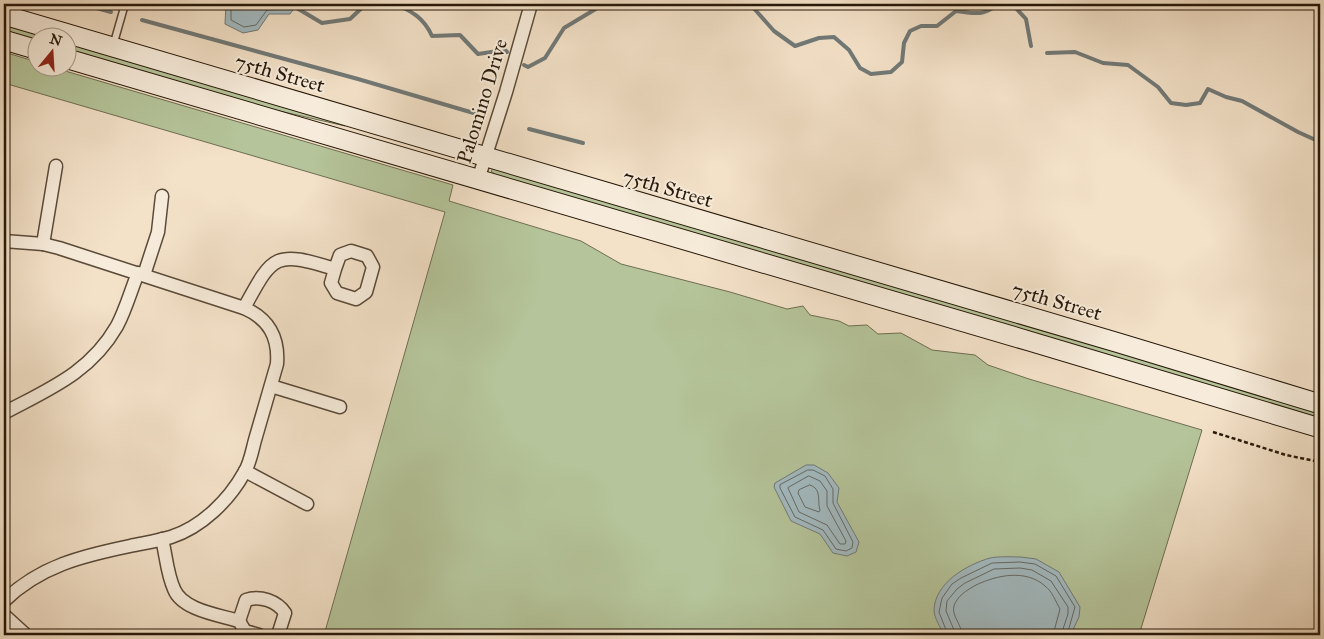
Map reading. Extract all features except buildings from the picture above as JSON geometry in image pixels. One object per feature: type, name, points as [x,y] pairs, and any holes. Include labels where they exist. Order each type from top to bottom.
[{"type":"main road","name":"75th Street","points":[[4,15],[113,47],[481,168],[1067,352],[1320,428]]},
{"type":"main road","points":[[4,40],[28,47]]},
{"type":"main road","name":"75th Street","points":[[78,62],[481,168],[1119,343],[1320,404]]},
{"type":"street","name":"Palomino Drive","points":[[481,168],[506,92],[531,4]]},
{"type":"street","points":[[43,244],[56,166]]},
{"type":"street","points":[[4,413],[56,387],[92,360],[104,345],[116,326],[141,274],[158,232],[162,196]]},
{"type":"street","points":[[4,241],[43,244],[59,248],[244,308],[265,322],[275,338],[278,350],[277,364],[245,471],[233,490],[212,513],[180,534],[91,554],[62,563],[24,584],[4,601]]},
{"type":"street","points":[[244,308],[267,269],[282,260],[300,259],[335,269]]},
{"type":"street","points":[[271,386],[340,407]]},
{"type":"street","points":[[245,471],[306,504]]},
{"type":"street","points":[[162,539],[173,588],[180,598],[191,606],[239,621],[245,631],[259,635]]},
{"type":"street","points":[[239,621],[246,600],[256,597],[279,605],[285,613],[278,635]]},
{"type":"street","points":[[4,615],[26,635]]},
{"type":"lane","points":[[113,47],[125,4]]},
{"type":"path","points":[[1213,432],[1286,455],[1320,462]]},
{"type":"green space","points":[[4,24],[28,31],[28,39],[4,32]]},
{"type":"green space","points":[[78,46],[346,125],[245,103],[78,54]]},
{"type":"green space","points":[[4,52],[28,59],[28,78],[78,78],[78,75],[453,185],[449,201],[581,241],[621,264],[787,309],[803,306],[810,315],[839,321],[849,326],[867,325],[878,334],[901,333],[932,350],[975,355],[988,365],[1029,379],[1202,430],[1139,635],[324,635],[445,212],[4,83]]},
{"type":"green space","points":[[493,168],[1320,412],[1320,420],[496,175],[491,171]]},
{"type":"water","points":[[226,4],[296,4],[290,14],[269,14],[258,30],[243,33],[225,24]]},
{"type":"water","points":[[806,465],[814,465],[828,473],[839,488],[837,502],[859,542],[856,552],[847,556],[833,553],[820,534],[791,521],[774,487],[775,483]]},
{"type":"water","points":[[1021,557],[1036,559],[1059,572],[1080,607],[1079,617],[1071,634],[944,635],[936,620],[934,610],[940,591],[953,576],[971,565],[990,558]]},
{"type":"waterway","points":[[82,4],[111,12]]},
{"type":"waterway","points":[[295,7],[322,23],[350,19],[366,4]]},
{"type":"waterway","points":[[394,4],[417,16],[425,24],[432,36],[460,35],[478,54],[505,50],[507,52]]},
{"type":"waterway","points":[[524,65],[528,67],[545,58],[564,28],[604,4]]},
{"type":"waterway","points":[[750,4],[774,31],[795,46],[819,38],[834,37],[849,50],[860,68],[871,74],[891,72],[902,62],[904,43],[910,31],[921,26],[937,26],[956,11],[983,12],[999,4]]},
{"type":"waterway","points":[[1012,4],[1026,19],[1031,46]]},
{"type":"waterway","points":[[142,20],[358,79],[477,114]]},
{"type":"waterway","points":[[1047,53],[1075,52],[1103,63],[1128,65],[1158,87],[1171,103],[1186,105],[1200,103],[1208,89],[1226,97],[1242,101],[1320,142]]},
{"type":"waterway","points":[[529,129],[583,143]]}]
